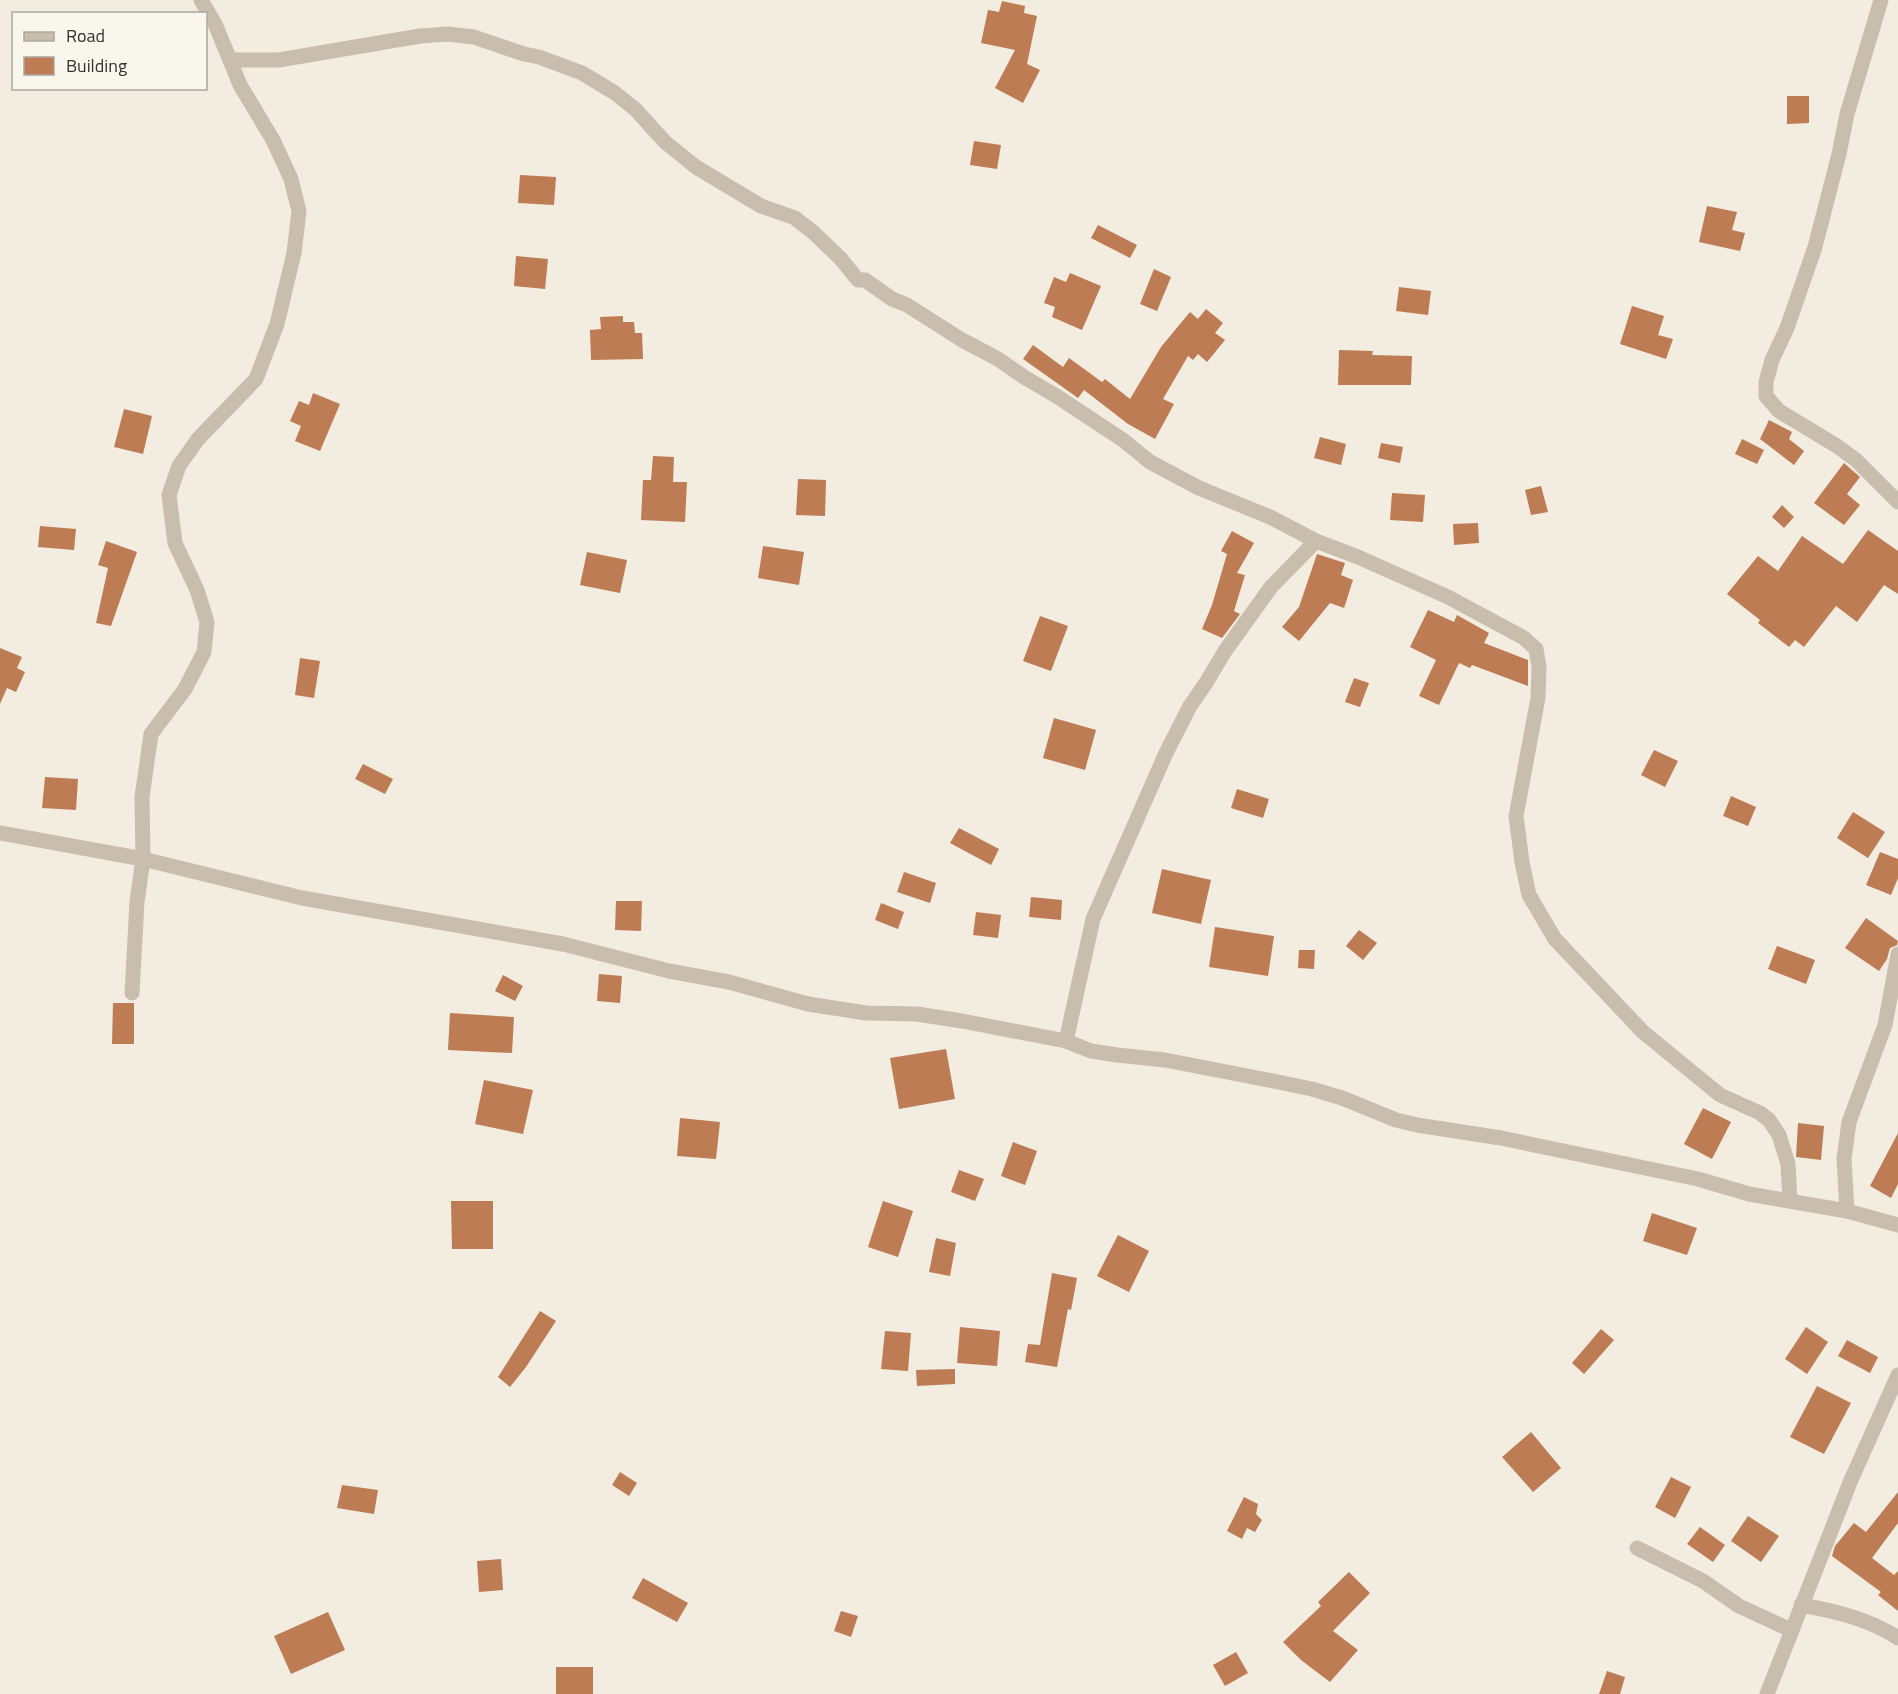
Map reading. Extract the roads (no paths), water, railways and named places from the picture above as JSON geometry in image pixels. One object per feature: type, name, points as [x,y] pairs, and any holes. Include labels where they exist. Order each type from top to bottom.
[{"type":"street","points":[[132,993],[137,902],[143,859],[142,797],[151,734],[185,689],[204,652],[207,622],[197,590],[175,543],[169,495],[179,466],[198,439],[256,380],[277,324],[294,253],[299,211],[291,179],[273,140],[240,85],[215,24],[201,0]]},
{"type":"street","points":[[1881,0],[1847,114],[1815,247],[1787,328],[1772,360],[1766,382],[1766,396],[1779,411],[1856,460],[1898,502]]},
{"type":"street","points":[[230,60],[279,60],[420,36],[448,34],[474,37],[582,73],[615,93],[636,110],[665,142],[696,167],[761,206],[795,218],[841,259],[858,280],[865,280],[892,299],[907,305],[962,340],[998,359],[1122,440],[1150,462],[1199,488],[1270,517],[1316,541],[1448,597],[1524,638],[1536,649],[1539,667],[1538,698],[1516,816],[1529,895],[1555,939],[1643,1032],[1719,1095],[1760,1113],[1769,1120],[1779,1135],[1788,1164],[1790,1201]]},
{"type":"street","points":[[1066,1041],[1093,919],[1166,753],[1190,706],[1225,651],[1271,587],[1316,541]]},
{"type":"street","points":[[0,833],[143,859],[302,898],[563,944],[669,971],[729,982],[808,1004],[866,1013],[917,1014],[1066,1041],[1091,1051],[1174,1061],[1312,1089],[1342,1098],[1396,1120],[1417,1125],[1501,1138],[1698,1179],[1749,1194],[1847,1211],[1898,1225]]},
{"type":"street","points":[[1847,1211],[1844,1159],[1849,1122],[1885,1025],[1898,954]]},
{"type":"street","points":[[1767,1694],[1851,1480],[1898,1375]]},
{"type":"street","points":[[1637,1548],[1703,1581],[1739,1606],[1791,1630]]},
{"type":"street","points":[[1801,1605],[1856,1618],[1898,1638]]}]
